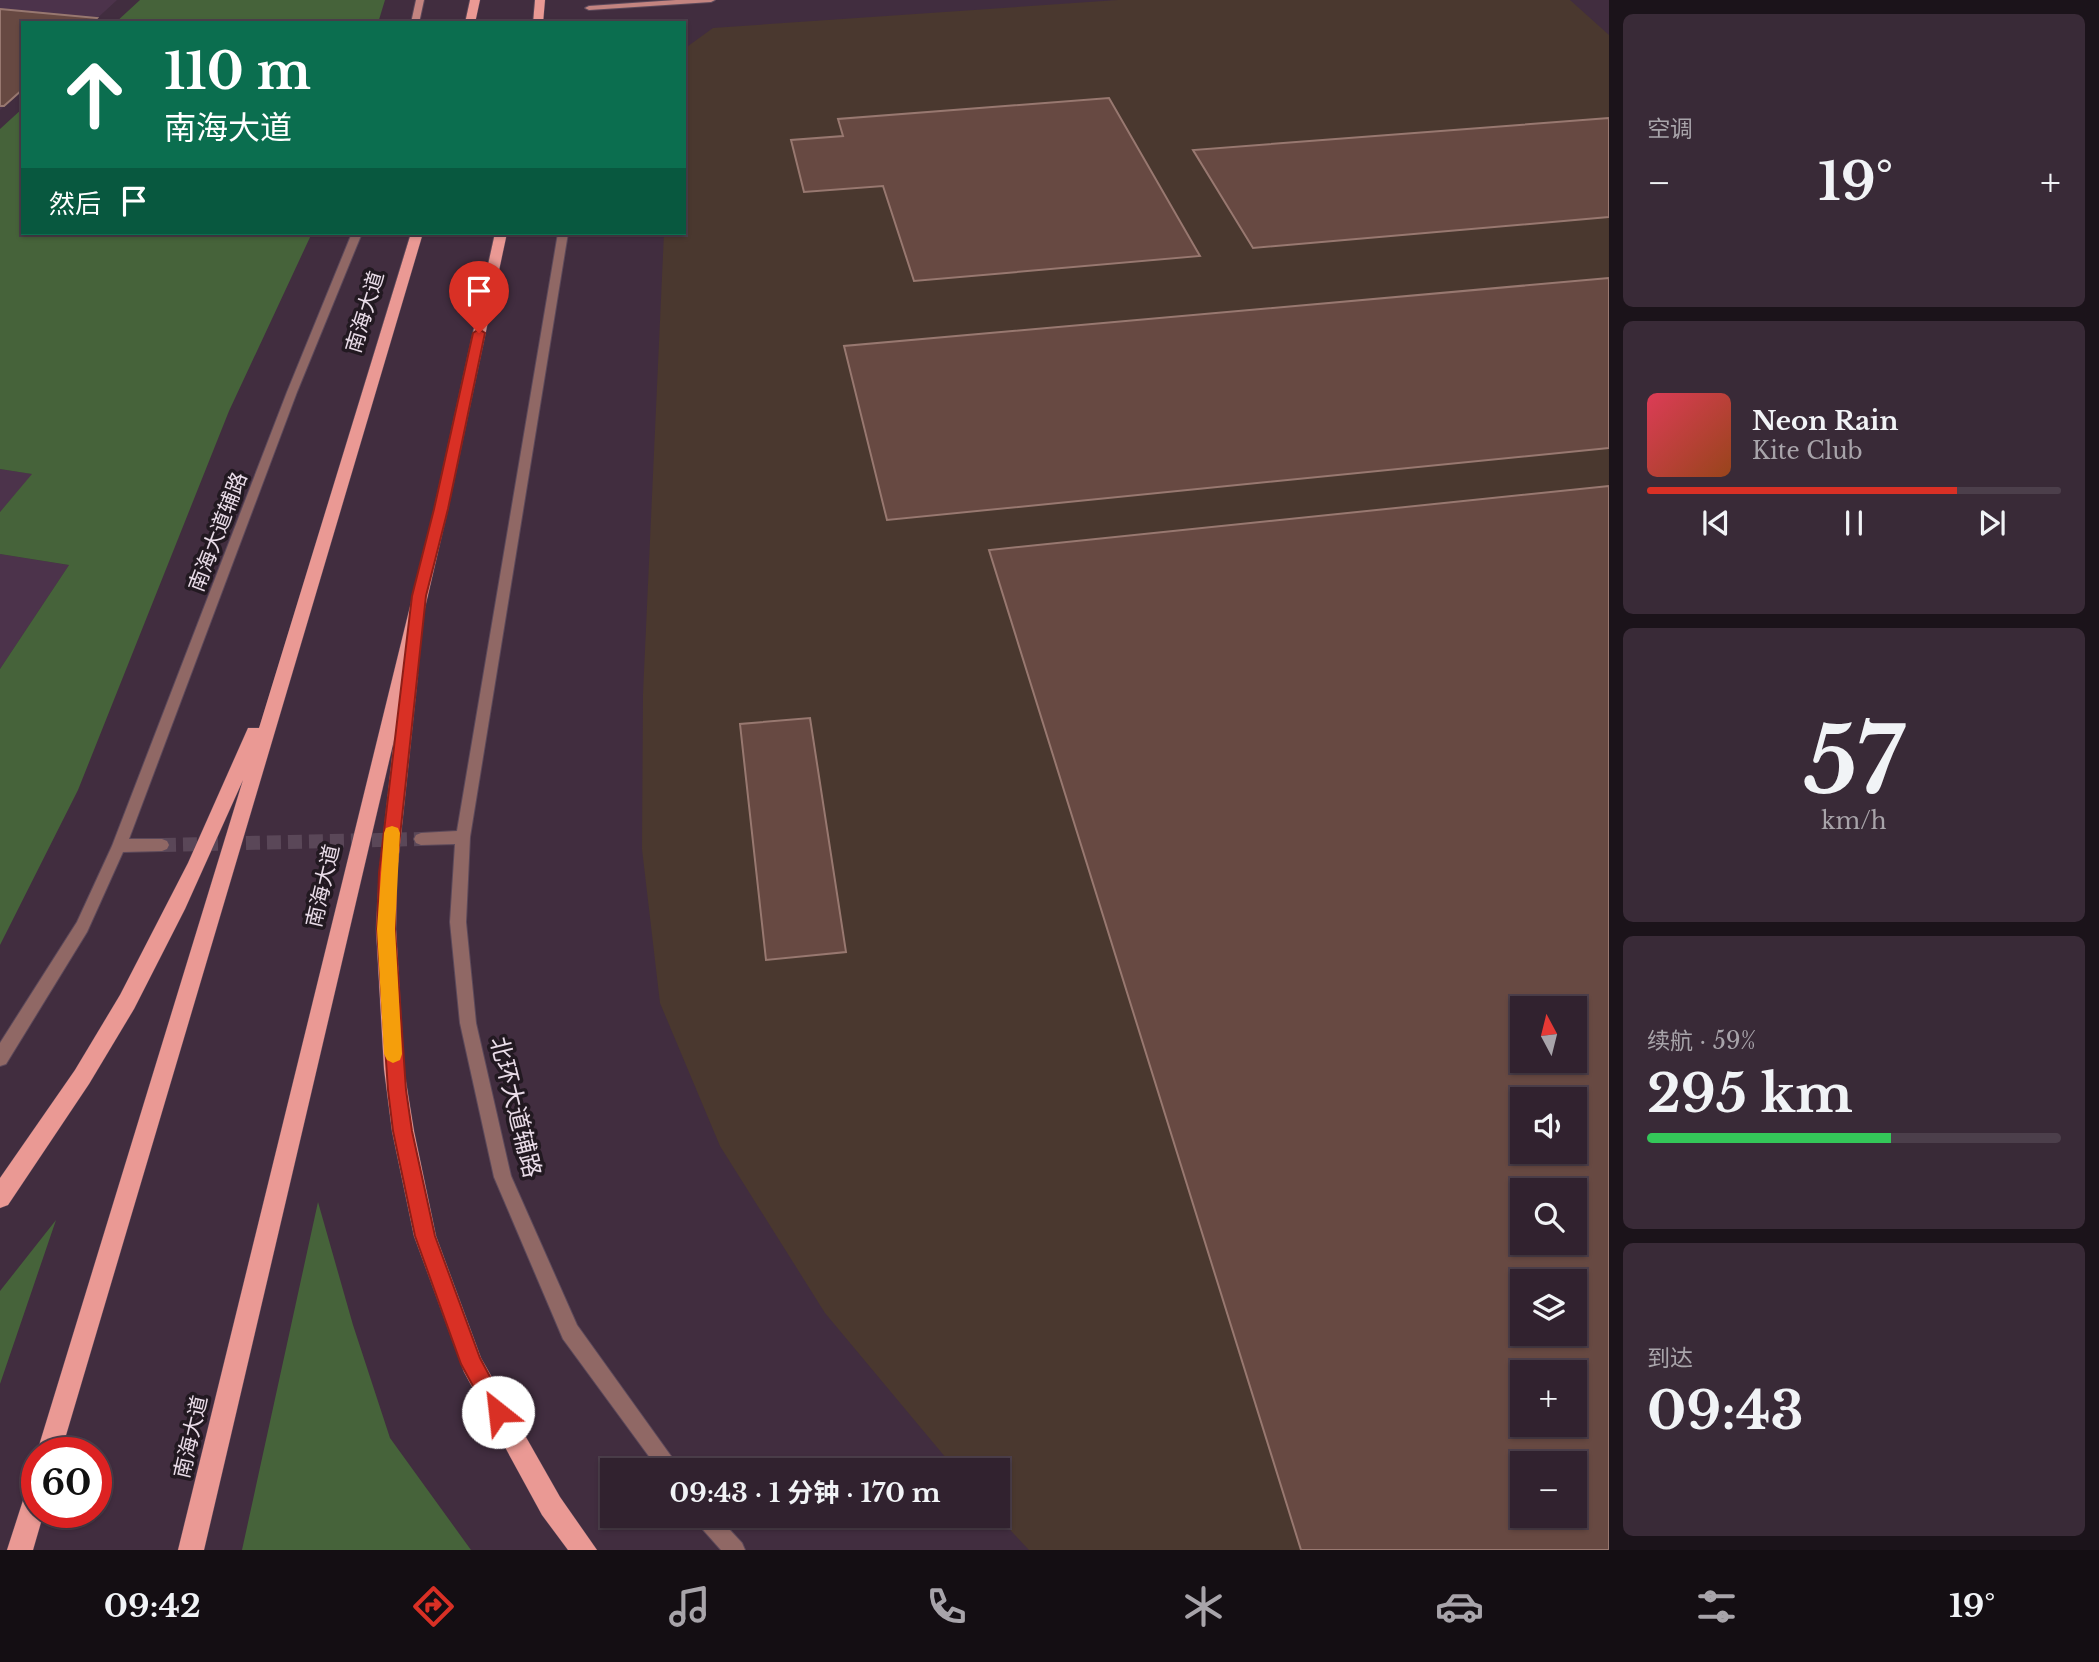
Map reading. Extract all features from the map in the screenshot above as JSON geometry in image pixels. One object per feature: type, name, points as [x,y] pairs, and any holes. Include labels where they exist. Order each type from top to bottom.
[{"type":"main road","points":[[415,21],[420,0]]},
{"type":"main road","points":[[470,21],[475,0]]},
{"type":"main road","points":[[538,21],[540,0]]},
{"type":"main road","points":[[588,8],[711,0]]},
{"type":"main road","name":"南海大道","points":[[54,1437],[416,235]]},
{"type":"main road","name":"南海大道","points":[[191,1550],[444,496],[501,235]]},
{"type":"main road","points":[[419,596],[388,873],[386,929],[392,1043],[402,1131],[425,1236],[472,1364],[551,1506],[584,1550]]},
{"type":"main road","points":[[0,1197],[126,1003],[169,920],[243,761],[292,643]]},
{"type":"main road","points":[[20,1550],[27,1528]]},
{"type":"street","name":"南海大道辅路","points":[[119,846],[292,391],[356,235]]},
{"type":"street","name":"北环大道辅路","points":[[563,235],[463,837],[458,922],[468,1023],[503,1177],[570,1332],[662,1458]]},
{"type":"street","points":[[421,839],[463,837]]},
{"type":"street","points":[[0,1058],[82,928],[119,846],[162,845]]},
{"type":"street","points":[[715,1528],[735,1550]]},
{"type":"shaded area","points":[[0,0],[117,0],[94,21],[21,21],[21,91],[0,110]]},
{"type":"shaded area","points":[[1118,0],[1570,0],[1609,35],[1609,1550],[1029,1550],[1008,1528],[1010,1458],[946,1458],[825,1313],[720,1146],[660,1003],[642,849],[643,694],[664,235],[686,235],[686,48],[713,28]]},
{"type":"shaded area","points":[[0,469],[33,474],[0,512]]},
{"type":"shaded area","points":[[0,554],[69,565],[0,669]]},
{"type":"green space","points":[[140,0],[385,0],[379,21],[117,21]]},
{"type":"green space","points":[[21,110],[21,235],[311,235],[229,411],[78,790],[0,945],[0,669],[69,565],[0,554],[0,512],[32,474],[0,469],[0,129]]},
{"type":"green space","points":[[318,1202],[353,1325],[390,1438],[471,1550],[242,1550]]},
{"type":"green space","points":[[56,1220],[0,1384],[0,1291]]},
{"type":"building","points":[[0,9],[97,18],[94,21],[21,21],[21,91],[4,106],[0,106]]},
{"type":"building","points":[[1109,98],[1200,256],[914,281],[883,186],[804,192],[791,140],[843,136],[838,119]]},
{"type":"building","points":[[1609,118],[1609,217],[1253,248],[1193,150]]},
{"type":"building","points":[[1609,278],[1609,448],[887,520],[844,346]]},
{"type":"building","points":[[1609,486],[1609,1550],[1301,1550],[989,550]]},
{"type":"building","points":[[810,718],[846,952],[766,960],[740,724]]},
{"type":"tunnel","points":[[162,845],[421,839]]},
{"type":"slow traffic","points":[[392,833],[386,929],[393,1054]]},
{"type":"route","points":[[479,333],[419,596],[388,873],[386,929],[394,1069],[402,1131],[425,1236],[472,1364],[498,1412]]}]
